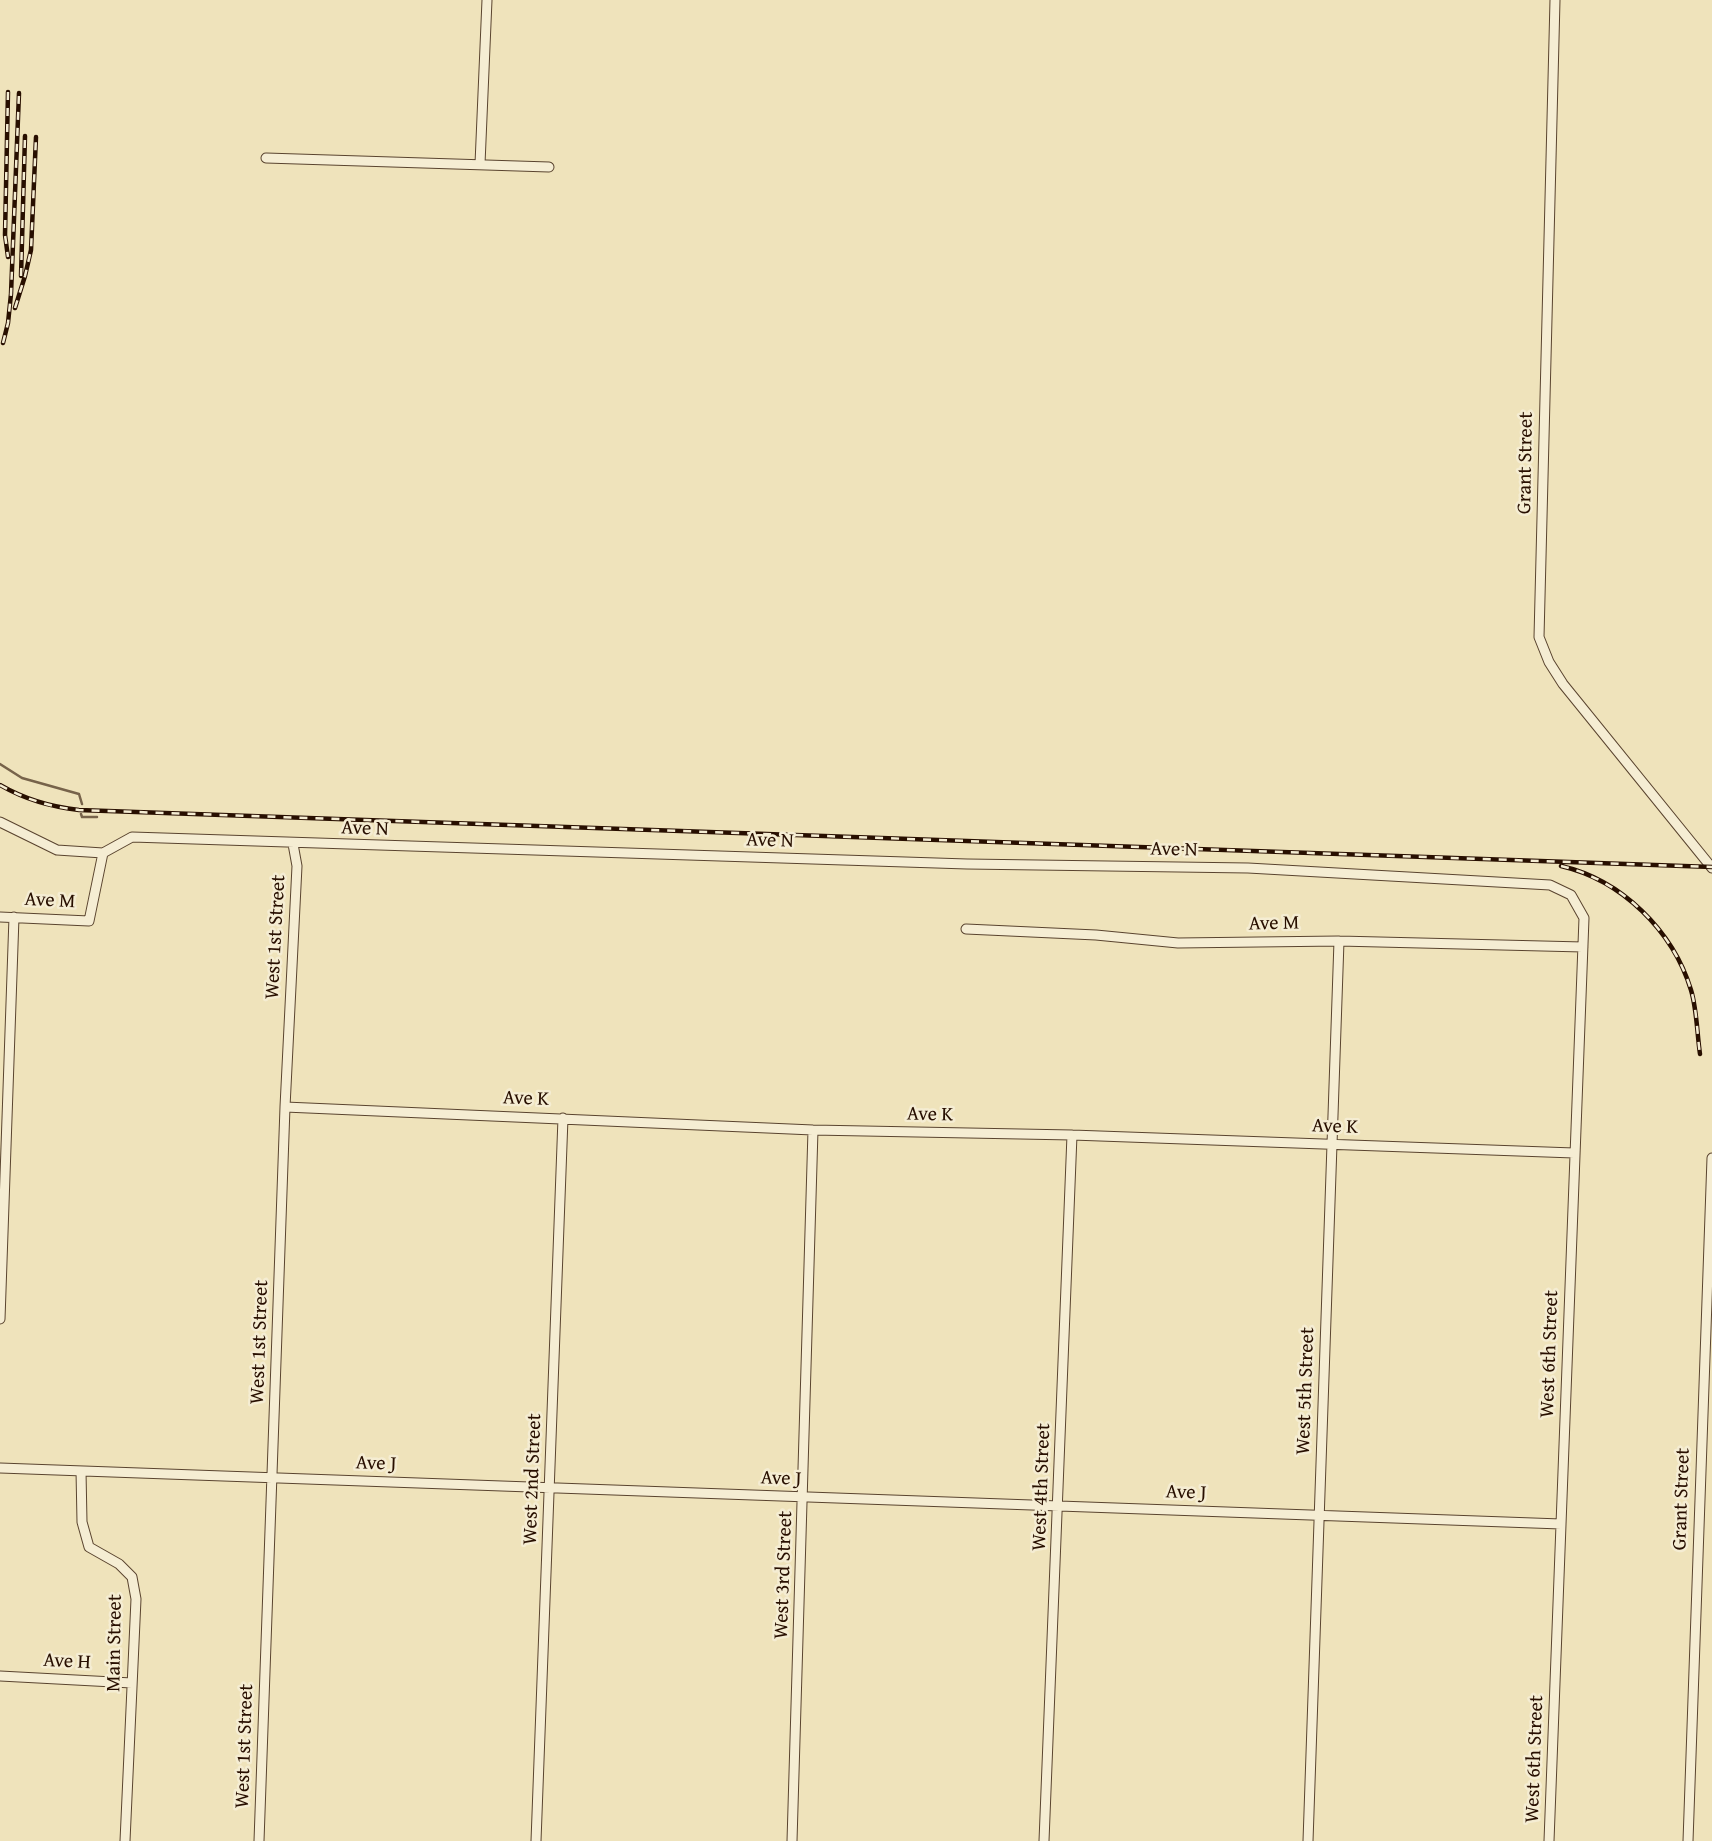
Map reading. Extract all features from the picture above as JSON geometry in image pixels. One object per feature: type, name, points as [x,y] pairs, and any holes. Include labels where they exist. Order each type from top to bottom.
[{"type":"street","points":[[480,164],[487,0]]},
{"type":"street","name":"Grant Street","points":[[1555,0],[1539,637],[1549,662],[1563,684],[1712,868]]},
{"type":"street","points":[[266,158],[549,167]]},
{"type":"street","points":[[0,822],[56,850],[103,853]]},
{"type":"street","name":"Ave N","points":[[103,853],[132,837],[293,844],[957,864],[1248,868],[1550,885]]},
{"type":"street","name":"West 1st Street","points":[[259,1841],[285,1107],[297,866],[293,844]]},
{"type":"street","name":"Ave M","points":[[0,917],[89,921],[103,853]]},
{"type":"street","name":"West 6th Street","points":[[1550,885],[1571,895],[1584,918],[1550,1841]]},
{"type":"street","points":[[0,1319],[14,917]]},
{"type":"street","name":"Ave M","points":[[966,929],[1096,935],[1178,943],[1340,941],[1583,947]]},
{"type":"street","name":"West 5th Street","points":[[1308,1841],[1340,941]]},
{"type":"street","name":"Ave K","points":[[285,1107],[813,1130],[1072,1135],[1574,1152]]},
{"type":"street","name":"West 2nd Street","points":[[536,1841],[563,1118]]},
{"type":"street","name":"West 3rd Street","points":[[792,1841],[804,1497],[813,1130]]},
{"type":"street","name":"West 4th Street","points":[[1044,1841],[1059,1506],[1072,1135]]},
{"type":"street","name":"Grant Street","points":[[1688,1841],[1712,1158]]},
{"type":"street","name":"Ave J","points":[[0,1468],[1561,1524]]},
{"type":"street","name":"Main Street","points":[[81,1470],[82,1522],[89,1547],[119,1564],[132,1577],[136,1598],[125,1841]]},
{"type":"street","name":"Ave H","points":[[0,1676],[132,1683]]},
{"type":"waterway","points":[[0,764],[22,778],[79,794],[82,804]]},
{"type":"waterway","points":[[81,814],[82,817],[97,817]]},
{"type":"railway","points":[[8,92],[5,235],[8,257]]},
{"type":"railway","points":[[3,343],[8,323],[11,294],[19,93]]},
{"type":"railway","points":[[21,276],[25,136]]},
{"type":"railway","points":[[15,308],[31,250],[36,137]]},
{"type":"railway","points":[[0,785],[38,802],[79,810],[1712,867]]},
{"type":"railway","points":[[1561,866],[1605,883],[1642,911],[1658,929],[1672,948],[1683,968],[1691,990],[1696,1014],[1700,1054]]}]
